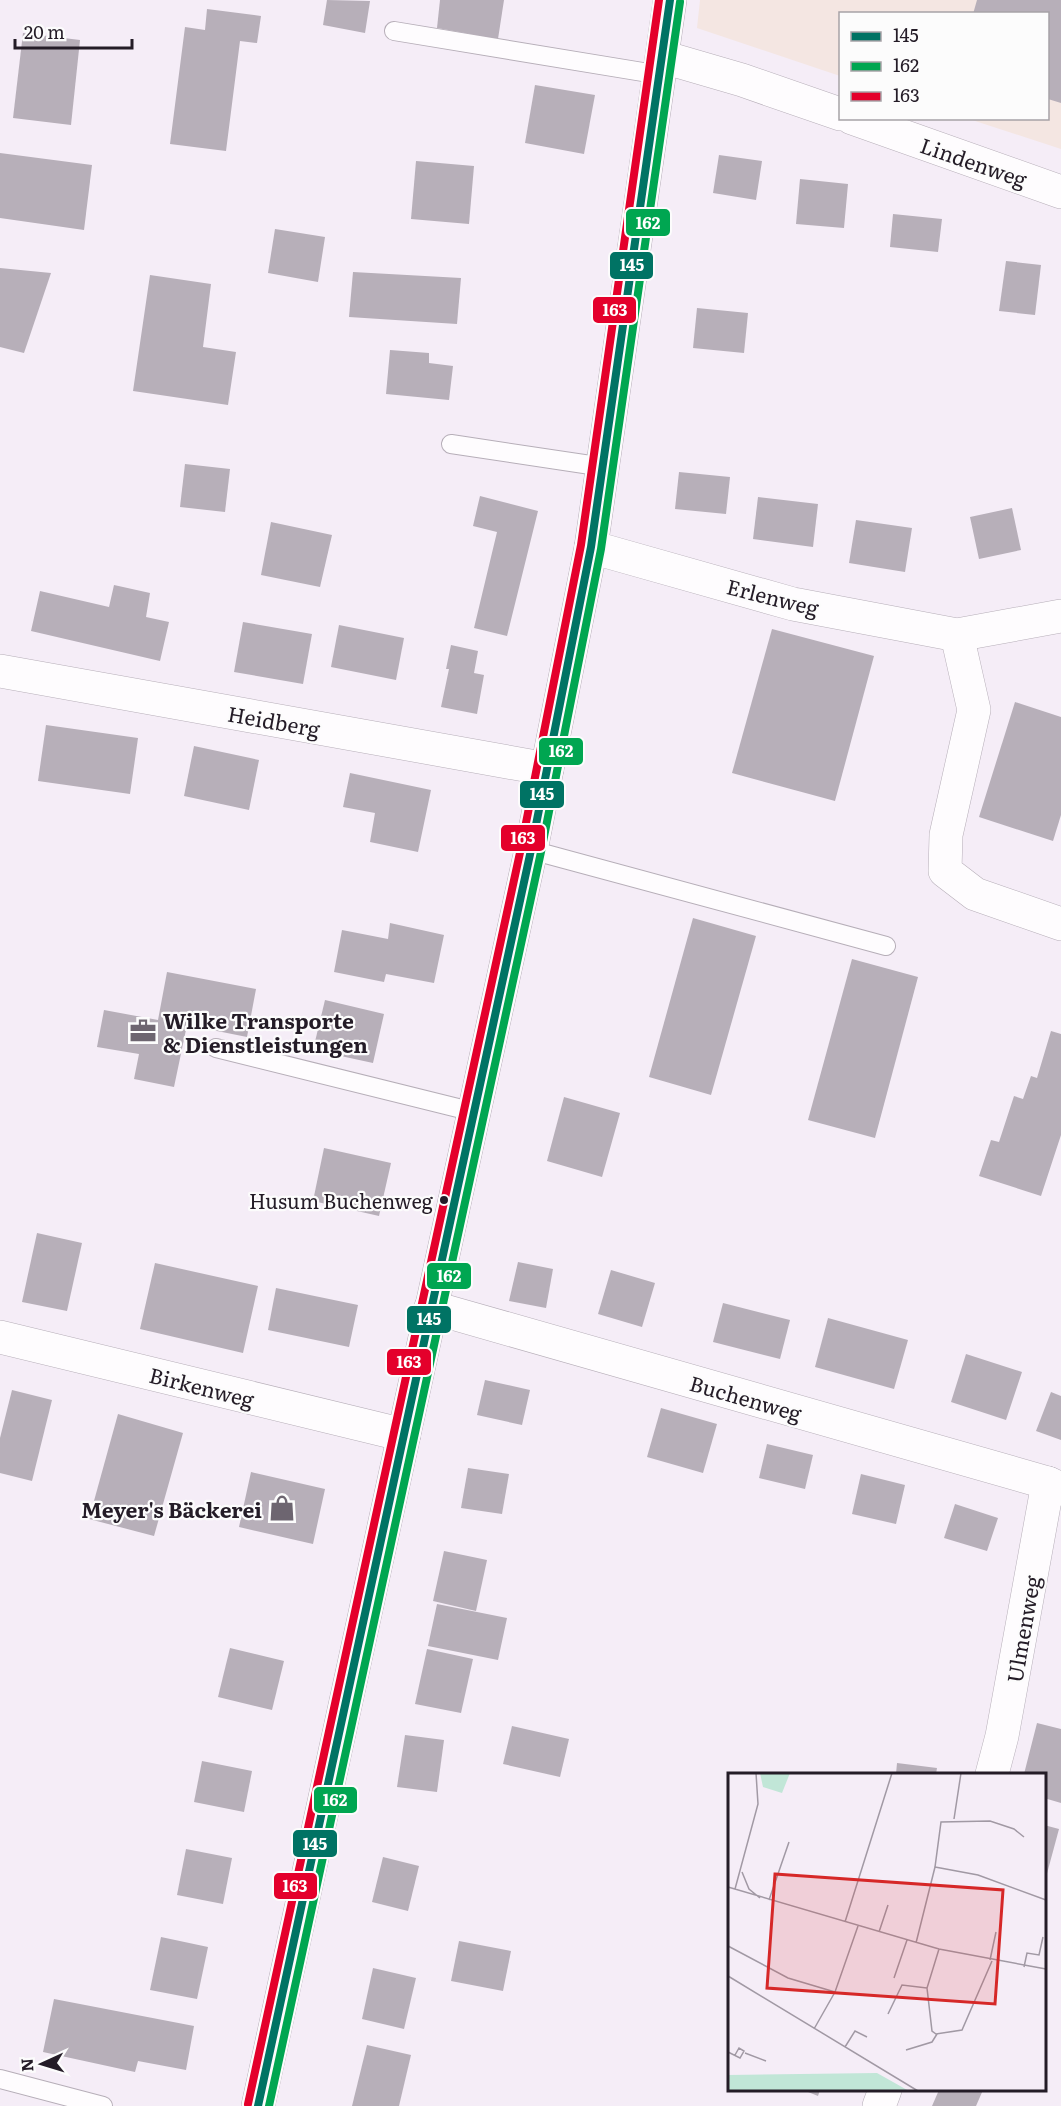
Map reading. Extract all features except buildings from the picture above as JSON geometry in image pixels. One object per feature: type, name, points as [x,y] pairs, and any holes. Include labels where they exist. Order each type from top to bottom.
[{"type":"street","points":[[258,2106],[531,850],[591,546],[670,0]]},
{"type":"street","points":[[662,66],[742,80],[839,114]]},
{"type":"street","name":"Lindenweg","points":[[858,120],[1061,192]]},
{"type":"street","name":"Erlenweg","points":[[591,546],[793,604],[957,635],[1061,616]]},
{"type":"street","points":[[957,635],[974,710],[946,835],[945,871],[975,894],[1061,924]]},
{"type":"street","name":"Heidberg","points":[[0,670],[547,769]]},
{"type":"street","name":"Buchenweg","points":[[431,1307],[1054,1486]]},
{"type":"street","name":"Birkenweg","points":[[0,1337],[404,1435]]},
{"type":"street","name":"Ulmenweg","points":[[992,1773],[1054,1486]]},
{"type":"street","points":[[879,2106],[885,2091]]},
{"type":"lane","points":[[394,32],[662,66]]},
{"type":"lane","points":[[451,444],[604,467]]},
{"type":"lane","points":[[531,850],[886,946]]},
{"type":"lane","points":[[216,1047],[474,1112]]},
{"type":"lane","points":[[0,2079],[103,2106]]},
{"type":"shaded area","points":[[700,0],[1061,0],[1061,149],[972,120],[1049,120],[1049,12],[839,12],[839,76],[697,28]]},
{"type":"transit line","name":"163","points":[[248,2104],[521,848],[581,545],[659,0]]},
{"type":"transit line","name":"145","points":[[258,2106],[531,850],[591,547],[670,0]]},
{"type":"transit line","name":"162","points":[[269,2106],[541,852],[601,549],[680,2]]},
{"type":"place","name":"Wilke Transporte & Dienstleistungen","points":[[143,1031]]},
{"type":"place","name":"Husum Buchenweg","points":[[444,1200]]},
{"type":"place","name":"Meyer's Bäckerei","points":[[282,1508]]}]
